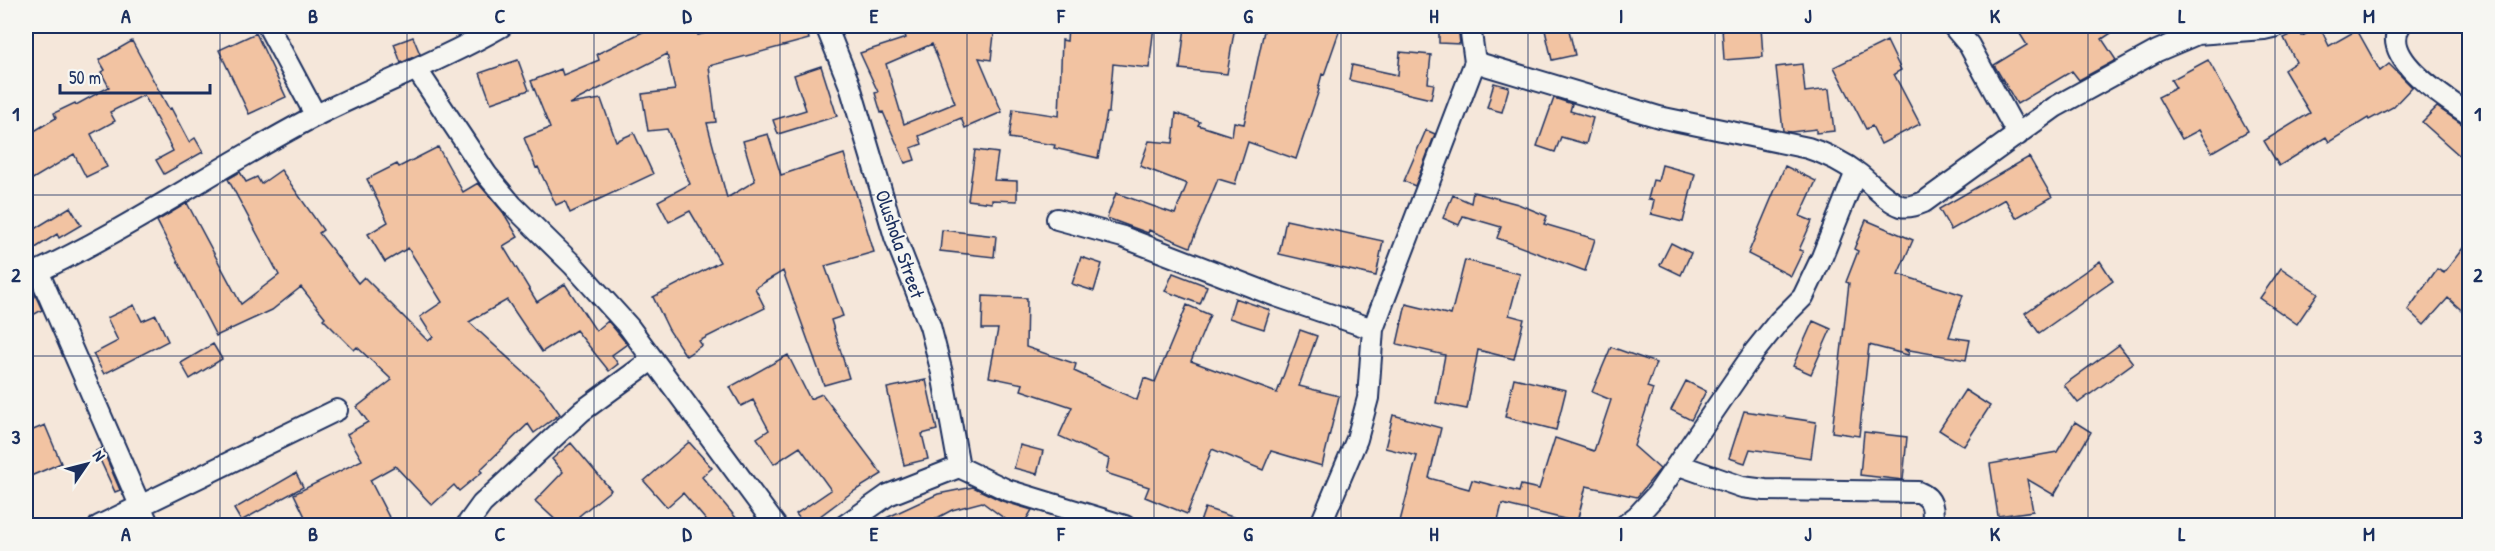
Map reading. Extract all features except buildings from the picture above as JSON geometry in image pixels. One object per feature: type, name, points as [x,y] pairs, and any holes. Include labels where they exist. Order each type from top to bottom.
[{"type":"street","points":[[268,26],[316,116]]},
{"type":"street","points":[[149,525],[32,274],[316,116],[462,49],[502,26]]},
{"type":"street","name":"Olushola Street","points":[[826,26],[850,86],[895,237],[930,326],[942,373],[959,467]]},
{"type":"street","points":[[1320,525],[1358,439],[1368,398],[1373,329],[1475,62],[1470,26]]},
{"type":"street","points":[[1953,26],[1969,45],[2018,135]]},
{"type":"street","points":[[1475,62],[1659,117],[1808,148],[1831,156],[1856,172],[1891,201],[1903,207],[1924,202],[2055,107],[2167,47],[2197,34],[2277,26]]},
{"type":"street","points":[[2395,27],[2397,42],[2405,63],[2421,80],[2469,116]]},
{"type":"street","points":[[417,70],[487,175],[512,205],[606,301],[653,359],[776,525]]},
{"type":"street","points":[[1624,525],[1644,509],[1679,465],[1755,351],[1779,321],[1803,297],[1822,257],[1856,172]]},
{"type":"street","points":[[1057,219],[1123,237],[1276,296],[1373,329]]},
{"type":"street","points":[[466,525],[482,504],[582,411],[653,359]]},
{"type":"street","points":[[99,525],[337,410]]},
{"type":"street","points":[[1679,465],[1742,487],[1765,490],[1918,492],[1927,495],[1930,500],[1934,510],[1932,525]]},
{"type":"street","points":[[844,525],[888,495],[959,467],[1007,490],[1125,525]]}]
